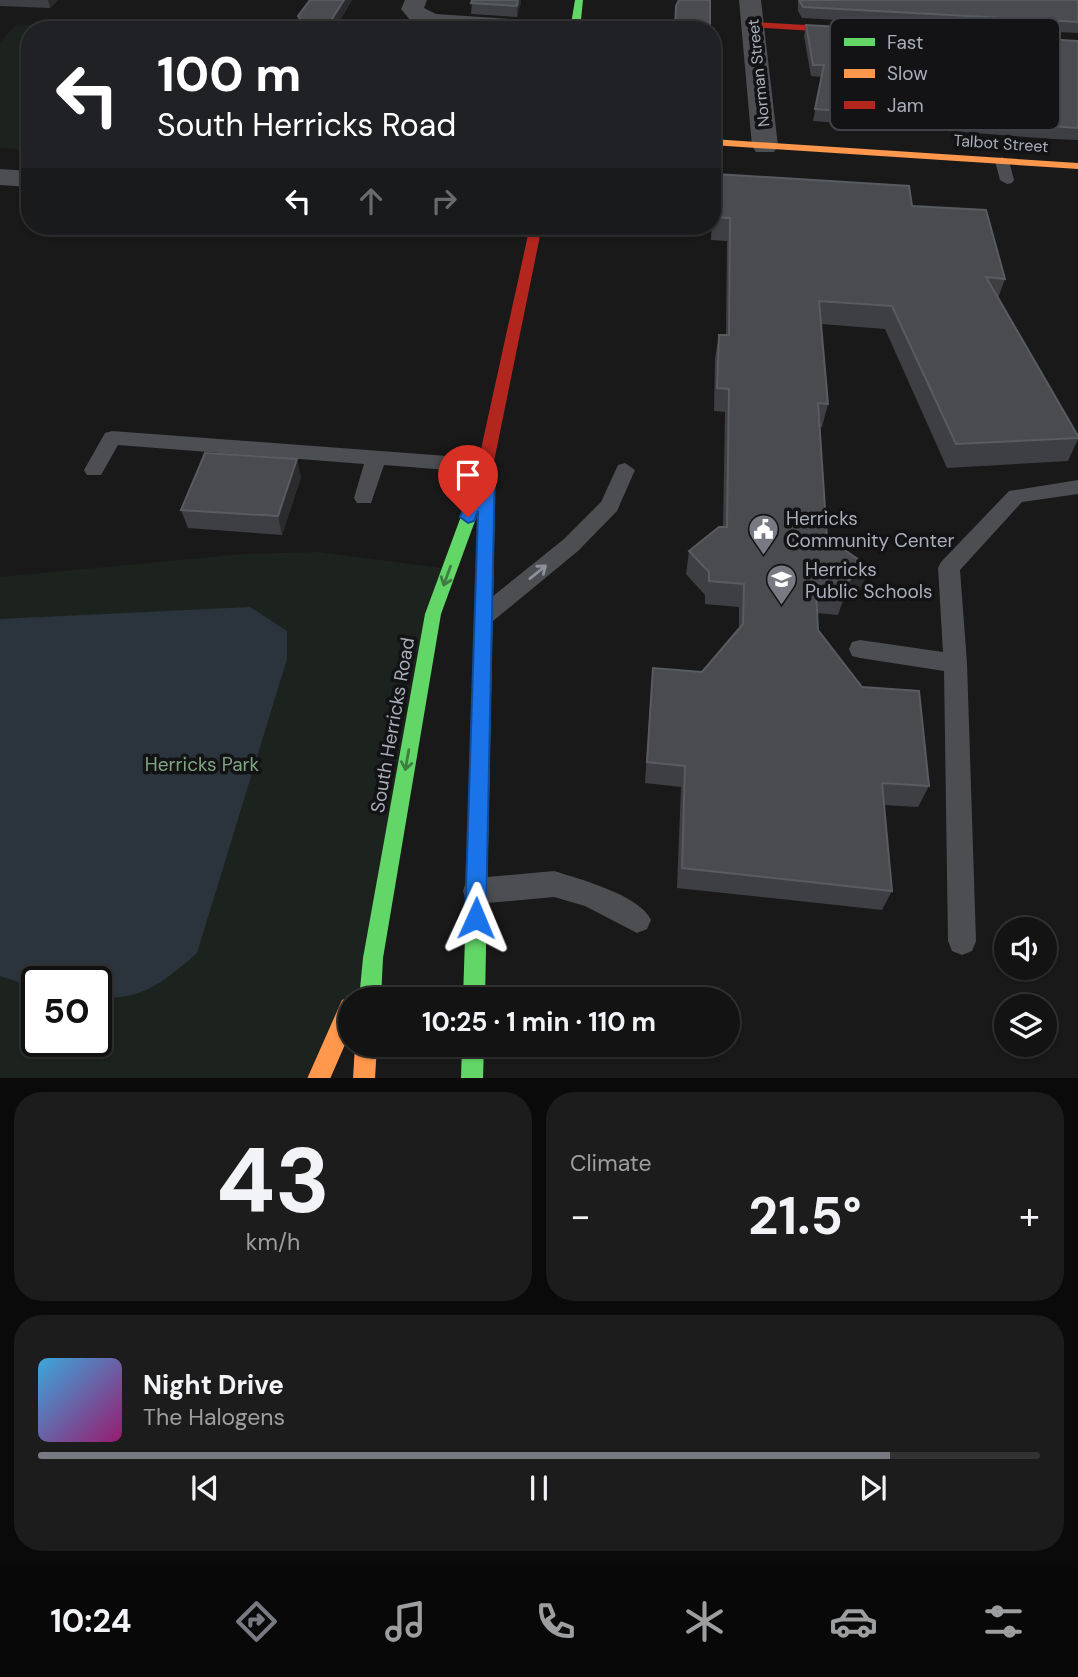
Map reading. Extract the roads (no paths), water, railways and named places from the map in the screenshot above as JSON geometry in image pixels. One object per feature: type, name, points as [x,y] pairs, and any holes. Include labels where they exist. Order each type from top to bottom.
[{"type":"main road","points":[[576,21],[579,0]]},
{"type":"main road","points":[[753,26],[830,30]]},
{"type":"main road","name":"Talbot Street","points":[[721,143],[1078,166]]},
{"type":"main road","name":"South Herricks Road","points":[[371,987],[373,958],[433,614],[487,466],[534,235]]},
{"type":"main road","name":"South Herricks Road","points":[[474,987],[487,466]]},
{"type":"main road","points":[[360,987],[373,958]]},
{"type":"main road","points":[[318,1078],[338,1035]]},
{"type":"main road","points":[[364,1078],[365,1057]]},
{"type":"main road","points":[[472,1078],[473,1057]]},
{"type":"street","points":[[416,0],[412,9],[419,16],[434,21]]},
{"type":"street","name":"Norman Street","points":[[750,0],[765,146]]},
{"type":"street","points":[[0,177],[21,178]]},
{"type":"lane","points":[[1002,161],[1007,180]]},
{"type":"lane","points":[[94,470],[112,438],[487,466]]},
{"type":"lane","points":[[364,498],[376,458]]},
{"type":"lane","points":[[485,615],[571,545],[610,506],[625,470]]},
{"type":"lane","points":[[961,941],[955,663],[949,568],[1016,496],[1078,487]]},
{"type":"lane","points":[[860,649],[955,663]]},
{"type":"lane","points":[[476,891],[554,884],[592,895],[637,920]]},
{"type":"place","name":"Herricks Community Center","points":[[763,556]]},
{"type":"place","name":"Herricks Public Schools","points":[[782,607]]},
{"type":"park label","name":"Herricks Park","points":[[202,764]]}]
